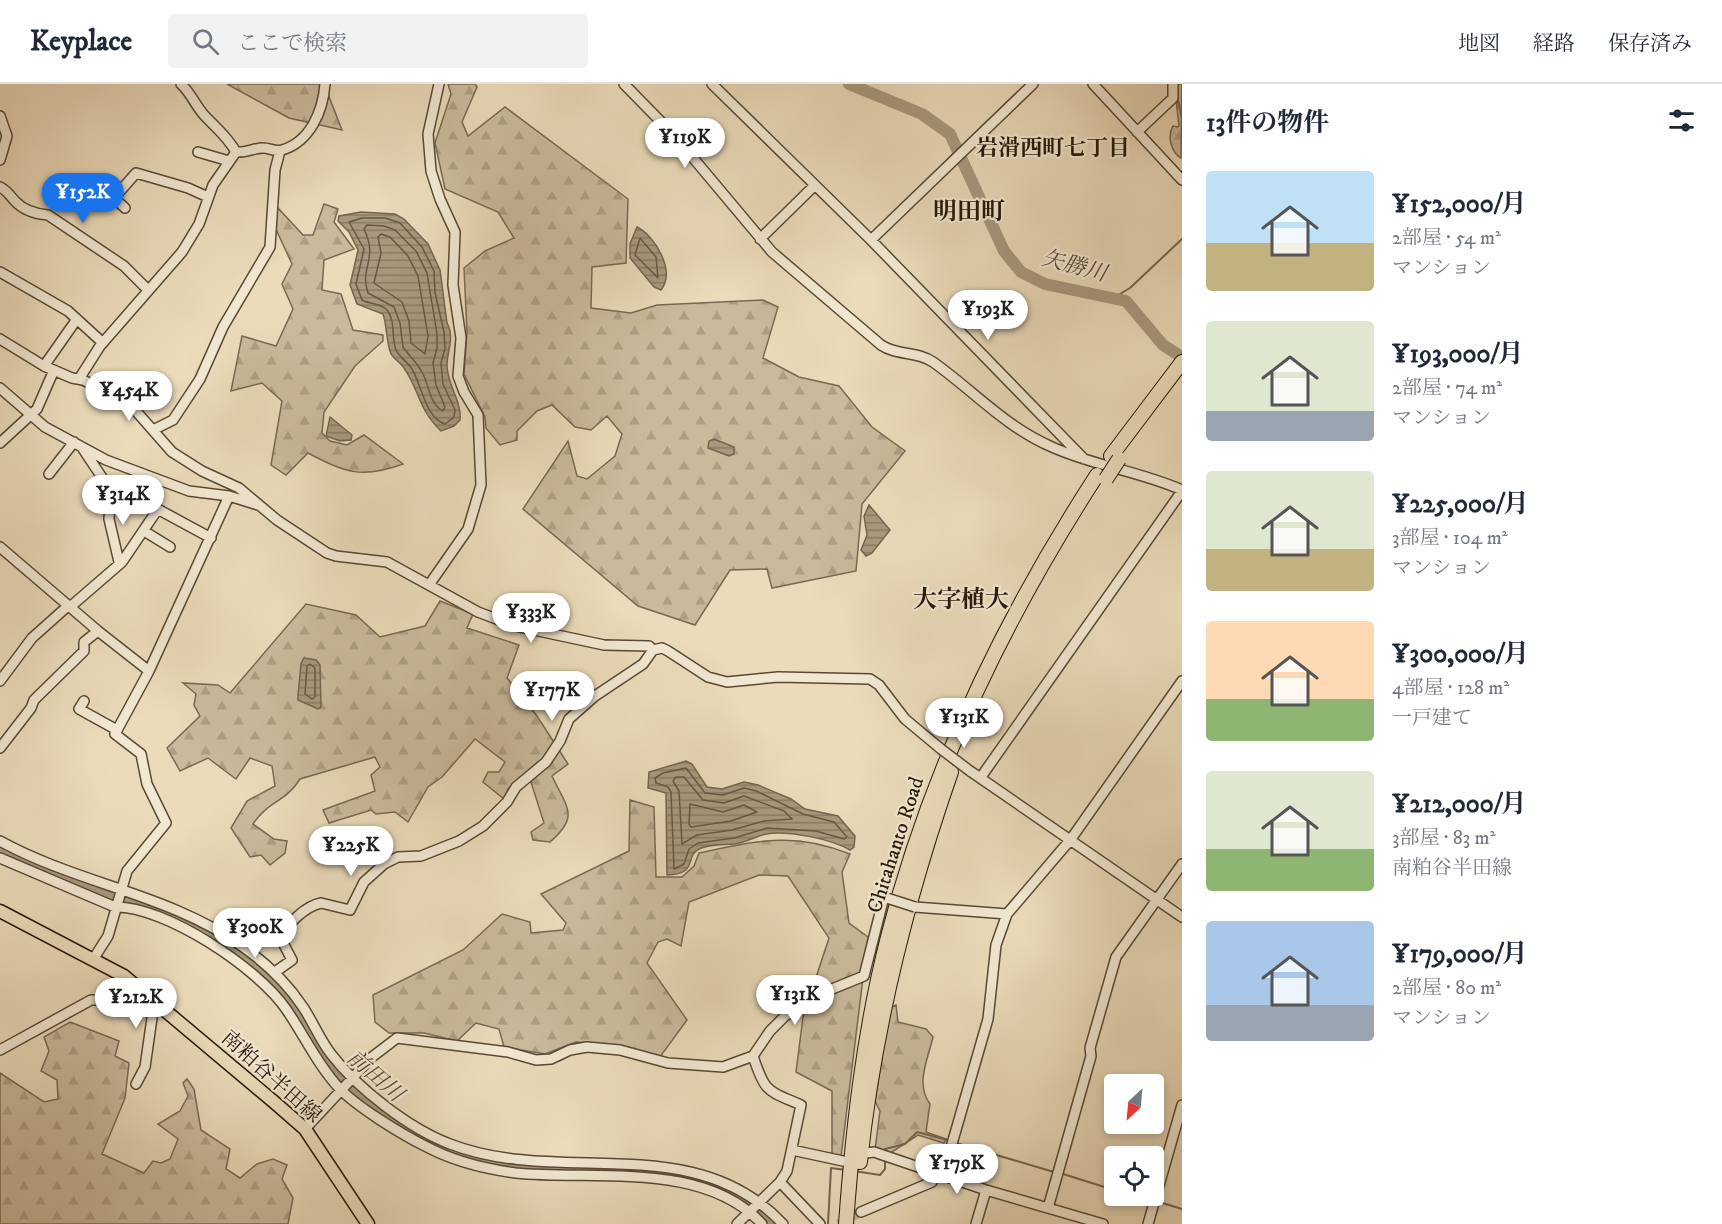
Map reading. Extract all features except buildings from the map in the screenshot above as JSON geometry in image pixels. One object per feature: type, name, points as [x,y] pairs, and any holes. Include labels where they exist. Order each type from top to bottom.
[{"type":"highway","name":"Chitahanto Road","points":[[846,1224],[854,1127],[864,1057],[888,936],[943,769],[982,678],[1038,568],[1115,457],[1175,380],[1182,362]]},
{"type":"highway","name":"Chitahanto Road","points":[[857,1218],[863,1128],[885,1001],[900,937],[941,803],[968,732],[1018,626],[1102,477]]},
{"type":"main road","name":"南粕谷半田線","points":[[0,911],[94,958],[124,976],[158,1010],[305,1129],[368,1224]]},
{"type":"street","points":[[181,84],[190,92],[203,114],[230,141],[236,152]]},
{"type":"street","points":[[153,430],[173,420],[200,379],[223,327],[270,247],[275,170],[280,150],[314,125],[322,108],[325,84]]},
{"type":"street","points":[[429,585],[468,529],[481,485],[478,415],[464,392],[458,376],[461,338],[453,285],[455,232],[434,184],[430,162],[429,122],[439,84]]},
{"type":"street","points":[[624,84],[673,134],[760,239],[794,273],[889,350],[933,362],[1000,417],[1035,439],[1097,465],[1152,477],[1182,490],[981,777]]},
{"type":"street","points":[[712,84],[871,240],[1084,459]]},
{"type":"street","points":[[871,240],[1033,84]]},
{"type":"street","points":[[1093,84],[1182,180]]},
{"type":"street","points":[[1137,132],[1173,98],[1173,84]]},
{"type":"street","points":[[0,116],[7,136],[0,160]]},
{"type":"street","points":[[79,379],[88,362],[103,343],[170,268],[190,240],[208,197],[236,152],[262,148],[280,150]]},
{"type":"street","points":[[198,152],[229,161]]},
{"type":"street","points":[[125,208],[114,198],[136,173],[188,188],[208,197]]},
{"type":"street","points":[[760,239],[814,186]]},
{"type":"street","points":[[0,187],[9,191],[19,204],[38,215],[48,215],[124,266],[148,290]]},
{"type":"street","points":[[0,272],[77,319],[103,343]]},
{"type":"street","points":[[44,366],[77,319]]},
{"type":"street","points":[[0,339],[44,366],[79,379],[128,402],[172,452],[202,471],[239,488],[260,506],[327,553],[387,562],[478,612],[515,626],[587,642],[649,646],[653,650]]},
{"type":"street","points":[[0,443],[30,416],[40,403],[54,370]]},
{"type":"street","points":[[0,388],[30,416],[106,460],[184,490],[229,496],[260,506]]},
{"type":"street","points":[[49,474],[77,443]]},
{"type":"street","points":[[77,443],[111,490],[158,509],[212,538]]},
{"type":"street","points":[[111,490],[108,519],[119,562]]},
{"type":"street","points":[[94,958],[108,936],[120,888],[127,871],[166,823],[147,784],[141,754],[116,737],[117,730],[149,671],[212,538],[229,496]]},
{"type":"street","points":[[0,681],[32,638],[128,555],[158,509]]},
{"type":"street","points":[[144,531],[170,547]]},
{"type":"street","points":[[0,547],[98,631],[149,671]]},
{"type":"street","points":[[0,748],[31,708],[34,700],[84,651],[84,642],[98,631]]},
{"type":"street","points":[[275,972],[292,960],[281,939],[301,914],[321,903],[350,910],[364,882],[384,864],[398,857],[421,856],[459,841],[483,826],[507,802],[516,787],[546,762],[560,741],[569,719],[595,696],[643,664],[653,650],[658,648],[669,651],[708,677],[727,682],[778,677],[865,678],[879,685],[905,719],[941,749],[1182,917]]},
{"type":"street","points":[[857,1218],[932,1182],[939,1174],[988,1019],[996,945],[1007,914],[1071,839],[1182,681]]},
{"type":"street","points":[[84,701],[79,709],[117,730]]},
{"type":"street","points":[[0,841],[33,857],[96,882],[120,888],[217,930],[275,972],[298,999],[347,1083],[410,1138],[438,1153],[465,1162],[516,1173],[684,1183],[716,1192],[750,1211],[762,1224]]},
{"type":"street","points":[[0,858],[115,907],[128,906],[176,925],[226,954],[250,972],[286,1009],[323,1069],[416,1127],[451,1144],[473,1152],[537,1162],[577,1162],[682,1169],[721,1180],[760,1201],[783,1224]]},
{"type":"street","points":[[1048,1208],[1091,1056],[1090,1048],[1112,964],[1182,864]]},
{"type":"street","points":[[305,1129],[387,1043],[403,1038],[508,1052],[536,1060],[551,1059],[570,1050],[587,1047],[704,1067],[730,1066],[753,1056],[770,1031],[784,1016],[832,989],[864,976],[883,901],[886,898],[915,907],[1007,914]]},
{"type":"street","points":[[0,1050],[91,1000],[141,1004],[158,1010],[145,1067],[136,1084]]},
{"type":"street","points":[[737,1224],[780,1182],[787,1171],[801,1105],[778,1096],[765,1086],[753,1056]]},
{"type":"street","points":[[1148,1224],[1182,1105]]},
{"type":"street","points":[[792,1150],[843,1161]]},
{"type":"street","points":[[866,1153],[874,1152],[986,1190],[1103,1224]]},
{"type":"street","points":[[780,1182],[820,1224]]},
{"type":"street","points":[[976,1224],[986,1190]]},
{"type":"green space","points":[[227,84],[324,84],[342,130],[289,118]]},
{"type":"green space","points":[[448,84],[475,84],[477,87],[462,122],[468,136],[505,107],[628,199],[626,263],[592,267],[591,308],[631,313],[657,305],[763,300],[778,307],[763,358],[799,377],[839,386],[872,427],[905,451],[862,504],[856,571],[772,588],[767,569],[730,570],[695,625],[638,606],[523,509],[568,441],[577,476],[587,479],[615,456],[622,434],[607,416],[591,430],[575,427],[552,405],[537,411],[517,431],[517,440],[500,445],[486,428],[485,417],[464,374],[467,332],[464,268],[485,251],[514,238],[498,212],[445,189],[435,143],[451,94]]},
{"type":"green space","points":[[1174,84],[1182,84],[1181,158],[1172,148],[1170,139],[1173,126],[1178,127],[1179,125]]},
{"type":"green space","points":[[324,204],[338,209],[334,222],[354,249],[324,260],[322,290],[341,294],[353,330],[383,335],[383,341],[355,366],[324,412],[322,433],[330,441],[347,445],[364,435],[403,464],[389,469],[354,472],[308,453],[286,475],[271,465],[282,401],[262,383],[231,391],[242,336],[276,346],[293,309],[282,284],[292,264],[274,225],[277,207],[303,235],[313,235]]},
{"type":"green space","points":[[440,601],[473,614],[467,628],[519,645],[507,678],[537,716],[568,764],[552,776],[568,811],[565,825],[550,842],[533,840],[531,832],[544,823],[531,782],[522,777],[508,789],[504,799],[483,782],[488,772],[499,772],[505,762],[475,739],[442,777],[428,787],[408,822],[395,812],[376,814],[371,810],[329,823],[323,810],[375,791],[371,775],[380,767],[375,757],[300,779],[295,787],[265,810],[253,824],[274,839],[287,841],[285,853],[270,865],[261,855],[250,857],[231,828],[247,801],[275,786],[272,766],[250,758],[236,779],[208,758],[180,771],[167,748],[200,716],[194,705],[196,694],[183,683],[218,685],[230,693],[306,604],[356,615],[380,637],[425,626]]},
{"type":"green space","points":[[630,800],[654,807],[656,877],[682,877],[694,866],[699,853],[757,842],[792,840],[810,842],[850,854],[842,872],[849,923],[868,937],[841,1157],[832,1154],[832,1091],[796,1072],[803,1017],[829,938],[788,876],[759,875],[689,902],[681,946],[667,939],[658,942],[647,963],[687,1020],[660,1057],[615,1045],[576,1042],[545,1054],[504,1047],[499,1029],[476,1023],[457,1041],[424,1033],[389,1033],[375,1022],[373,995],[463,950],[502,914],[530,922],[531,933],[563,930],[566,923],[541,894],[629,851]]},
{"type":"green space","points":[[896,1005],[898,1022],[926,1029],[933,1037],[923,1080],[923,1088],[930,1104],[926,1132],[946,1139],[944,1143],[918,1135],[889,1154],[875,1150],[880,1111],[875,1101],[890,1008]]},
{"type":"green space","points":[[70,1022],[119,1041],[115,1056],[129,1063],[125,1098],[102,1154],[144,1173],[153,1161],[161,1163],[170,1159],[178,1139],[158,1124],[180,1111],[188,1096],[183,1083],[187,1079],[194,1089],[201,1130],[230,1149],[226,1169],[240,1178],[257,1164],[273,1159],[287,1165],[282,1179],[293,1198],[288,1224],[0,1224],[0,1073],[44,1102],[58,1099],[57,1080],[41,1071],[49,1051],[44,1037]]},
{"type":"water","points":[[361,212],[395,214],[404,219],[428,244],[440,270],[450,334],[447,365],[460,413],[460,420],[454,426],[441,431],[433,423],[409,376],[391,354],[383,314],[357,304],[350,285],[358,250],[349,232],[338,221],[339,216]]},
{"type":"water","points":[[637,227],[650,238],[665,264],[665,282],[661,290],[654,287],[630,258],[630,244]]},
{"type":"water","points":[[330,417],[352,435],[351,440],[340,441],[326,436]]},
{"type":"water","points":[[714,439],[734,447],[734,454],[729,456],[708,448],[709,441]]},
{"type":"water","points":[[869,505],[890,530],[872,553],[866,556],[861,550],[867,535],[864,516]]},
{"type":"water","points":[[304,658],[316,660],[320,665],[321,707],[318,709],[298,700],[301,664]]},
{"type":"water","points":[[686,761],[692,764],[707,787],[722,789],[744,782],[758,785],[791,799],[805,809],[838,816],[855,836],[854,847],[850,850],[832,842],[797,834],[766,834],[735,844],[703,847],[695,852],[683,872],[667,875],[666,793],[648,788],[649,772]]},
{"type":"waterway","name":"矢勝川","points":[[849,84],[922,114],[950,134],[1004,251],[1021,272],[1045,284],[1126,301],[1163,345],[1182,357]]},
{"type":"waterway","points":[[1177,96],[1182,119]]},
{"type":"waterway","points":[[1115,297],[1130,288],[1182,239]]},
{"type":"waterway","name":"前田川","points":[[0,850],[61,877],[186,924],[216,939],[256,965],[283,990],[324,1057],[342,1079],[387,1117],[421,1138],[455,1153],[495,1163],[622,1170],[664,1174],[704,1182],[742,1198],[775,1224]]},
{"type":"waterway","points":[[885,1153],[885,1149],[905,1144],[917,1132],[951,1141]]},
{"type":"waterway","points":[[956,1143],[1054,1172]]},
{"type":"waterway","points":[[854,1171],[880,1175],[885,1169],[885,1158]]},
{"type":"waterway","points":[[828,1224],[831,1168],[846,1170]]},
{"type":"waterway","points":[[1060,1173],[1104,1187]]},
{"type":"waterway","points":[[1164,1203],[1182,1209]]},
{"type":"tunnel","points":[[838,1224],[861,1212]]},
{"type":"district","name":"岩滑西町七丁目","points":[[1053,148]]},
{"type":"district","name":"明田町","points":[[969,212]]},
{"type":"district","name":"大字植大","points":[[961,600]]}]
